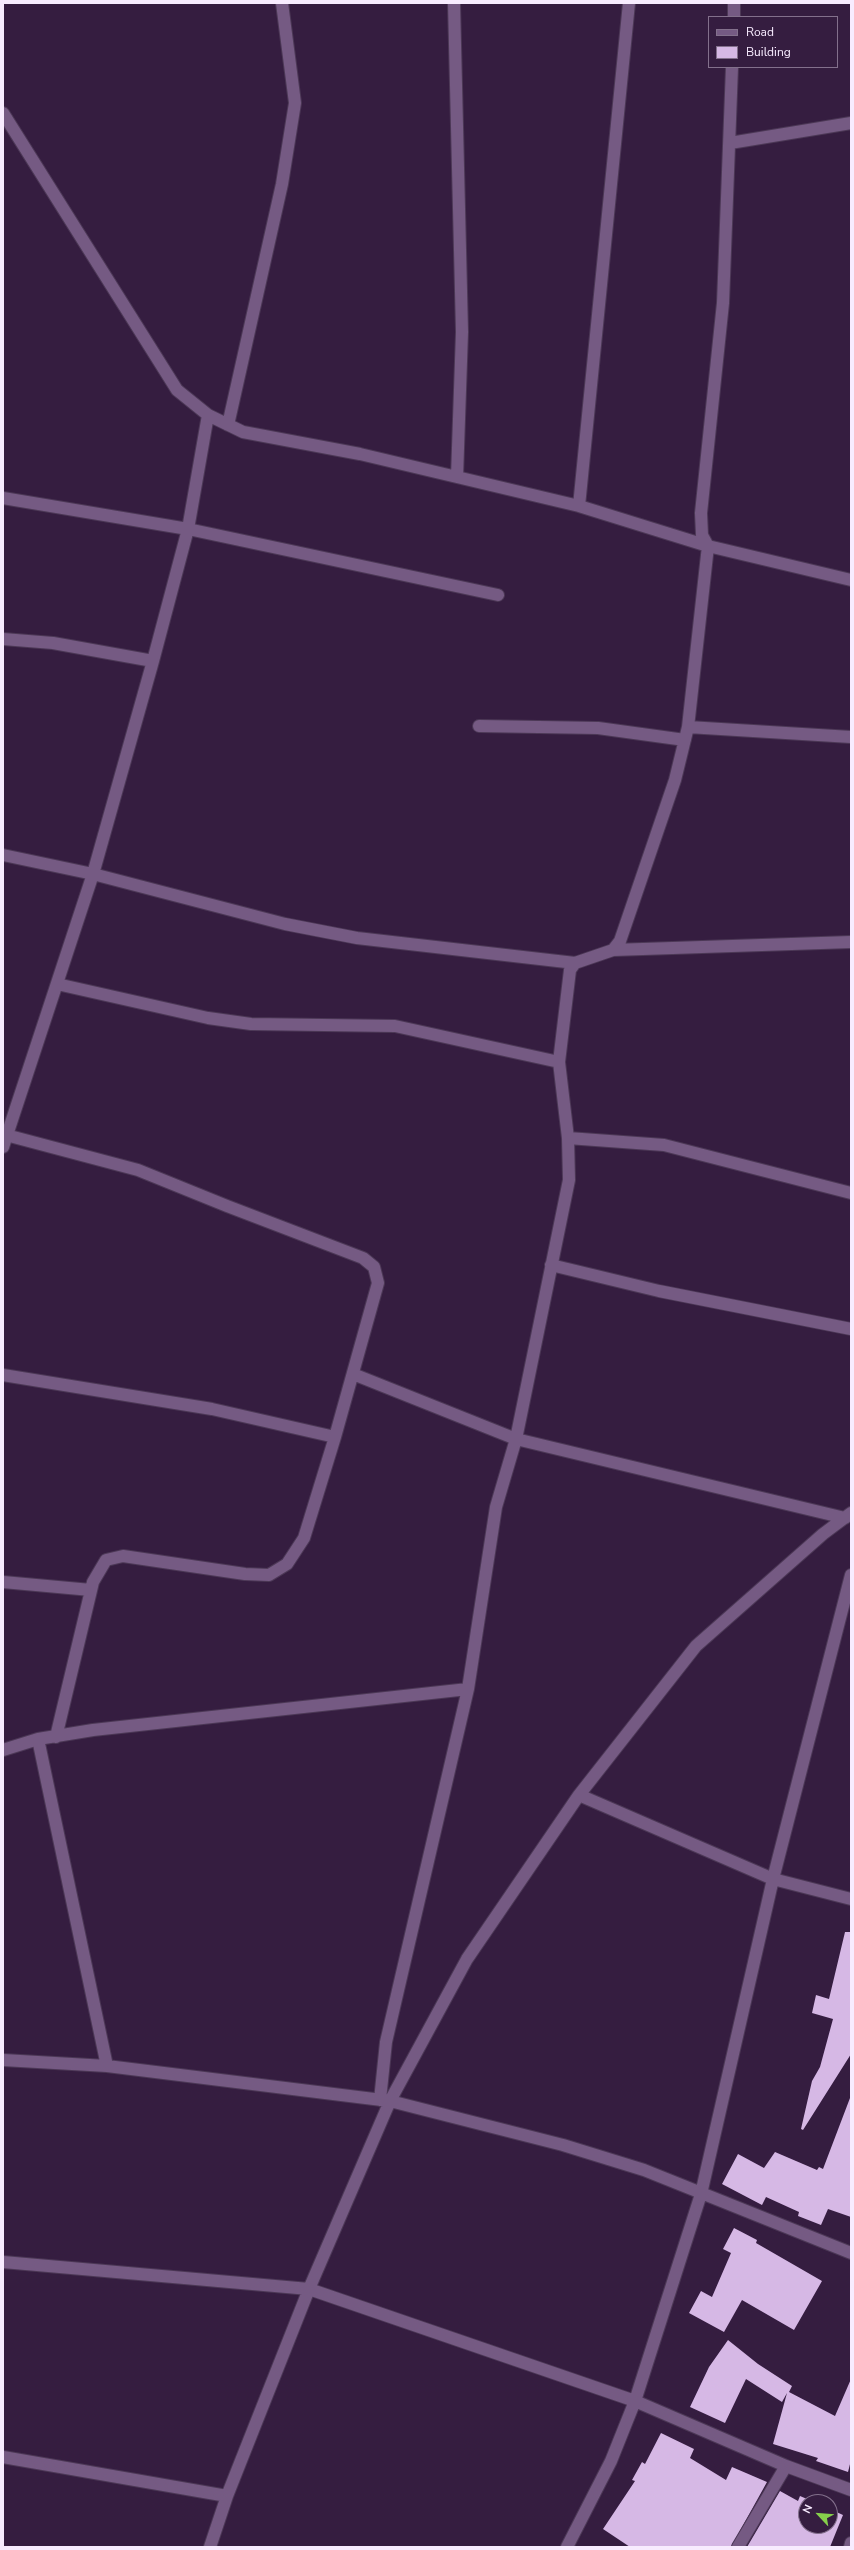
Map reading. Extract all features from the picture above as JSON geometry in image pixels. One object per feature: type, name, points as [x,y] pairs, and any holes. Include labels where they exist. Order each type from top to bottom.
[{"type":"street","points":[[228,425],[281,191],[295,103],[282,3]]},
{"type":"street","points":[[454,3],[462,332],[457,477]]},
{"type":"street","points":[[579,506],[629,3]]},
{"type":"street","points":[[734,3],[734,16]]},
{"type":"street","points":[[613,950],[620,941],[650,858],[675,780],[688,727],[708,546],[702,535],[701,513],[723,303],[732,68]]},
{"type":"street","points":[[3,113],[177,390],[208,415],[243,432],[360,454],[579,506],[708,546],[851,580]]},
{"type":"street","points":[[730,143],[851,123]]},
{"type":"street","points":[[56,1736],[91,1590],[106,1560],[123,1556],[269,1575],[287,1564],[304,1538],[335,1437],[378,1283],[374,1267],[364,1258],[227,1206],[138,1170],[5,1141],[93,874],[153,661],[188,529],[208,415]]},
{"type":"street","points":[[3,498],[188,529],[498,595]]},
{"type":"street","points":[[3,639],[53,643],[153,661]]},
{"type":"street","points":[[479,726],[598,728],[685,740]]},
{"type":"street","points":[[688,727],[851,737]]},
{"type":"street","points":[[3,855],[93,874],[285,924],[357,938],[575,963],[613,950],[851,942]]},
{"type":"street","points":[[385,2100],[386,2042],[468,1689],[496,1507],[516,1439],[569,1180],[568,1138],[559,1062],[570,970],[575,963]]},
{"type":"street","points":[[57,984],[208,1018],[251,1024],[395,1026],[559,1062]]},
{"type":"street","points":[[568,1138],[664,1145],[851,1193]]},
{"type":"street","points":[[552,1265],[660,1291],[851,1329]]},
{"type":"street","points":[[353,1374],[516,1439],[848,1516]]},
{"type":"street","points":[[3,1375],[212,1409],[335,1437]]},
{"type":"street","points":[[210,2547],[227,2496],[385,2100],[467,1959],[579,1795],[696,1646],[823,1534],[848,1516]]},
{"type":"street","points":[[567,2547],[611,2461],[635,2401],[701,2194],[774,1879],[851,1575]]},
{"type":"street","points":[[3,1582],[91,1590]]},
{"type":"street","points":[[3,1750],[38,1739],[92,1730],[468,1689]]},
{"type":"street","points":[[38,1739],[108,2066]]},
{"type":"street","points":[[579,1795],[774,1879],[851,1899]]},
{"type":"street","points":[[3,2060],[108,2066],[385,2100],[585,2152],[644,2170],[851,2253]]},
{"type":"street","points":[[3,2262],[309,2289],[635,2401],[786,2466],[851,2490]]},
{"type":"street","points":[[3,2457],[227,2496]]},
{"type":"street","points":[[738,2547],[786,2466]]},
{"type":"street","points":[[850,2547],[851,2543]]},
{"type":"building","points":[[845,1932],[851,1932],[851,2054],[803,2130],[801,2129],[812,2081],[820,2067],[833,2019],[812,2013],[816,1995],[829,1999]]},
{"type":"building","points":[[850,2098],[851,2217],[828,2209],[821,2225],[798,2216],[799,2212],[766,2197],[762,2205],[722,2184],[738,2154],[764,2168],[775,2152],[817,2170],[819,2167],[823,2169]]},
{"type":"building","points":[[734,2228],[757,2240],[756,2243],[822,2281],[794,2330],[742,2300],[724,2332],[689,2313],[701,2291],[712,2297],[731,2253],[723,2249]]},
{"type":"building","points":[[728,2340],[758,2364],[792,2386],[789,2392],[835,2416],[851,2379],[851,2460],[848,2472],[816,2461],[818,2458],[773,2444],[787,2393],[782,2402],[746,2379],[725,2423],[690,2407],[709,2367]]},
{"type":"building","points":[[661,2433],[694,2449],[690,2458],[726,2480],[732,2467],[767,2482],[731,2547],[630,2547],[603,2529],[635,2481],[632,2480],[642,2462],[645,2464]]},
{"type":"building","points":[[780,2491],[798,2501],[798,2534],[835,2534],[830,2547],[747,2547]]},
{"type":"building","points":[[838,2513],[843,2515],[838,2527]]}]
